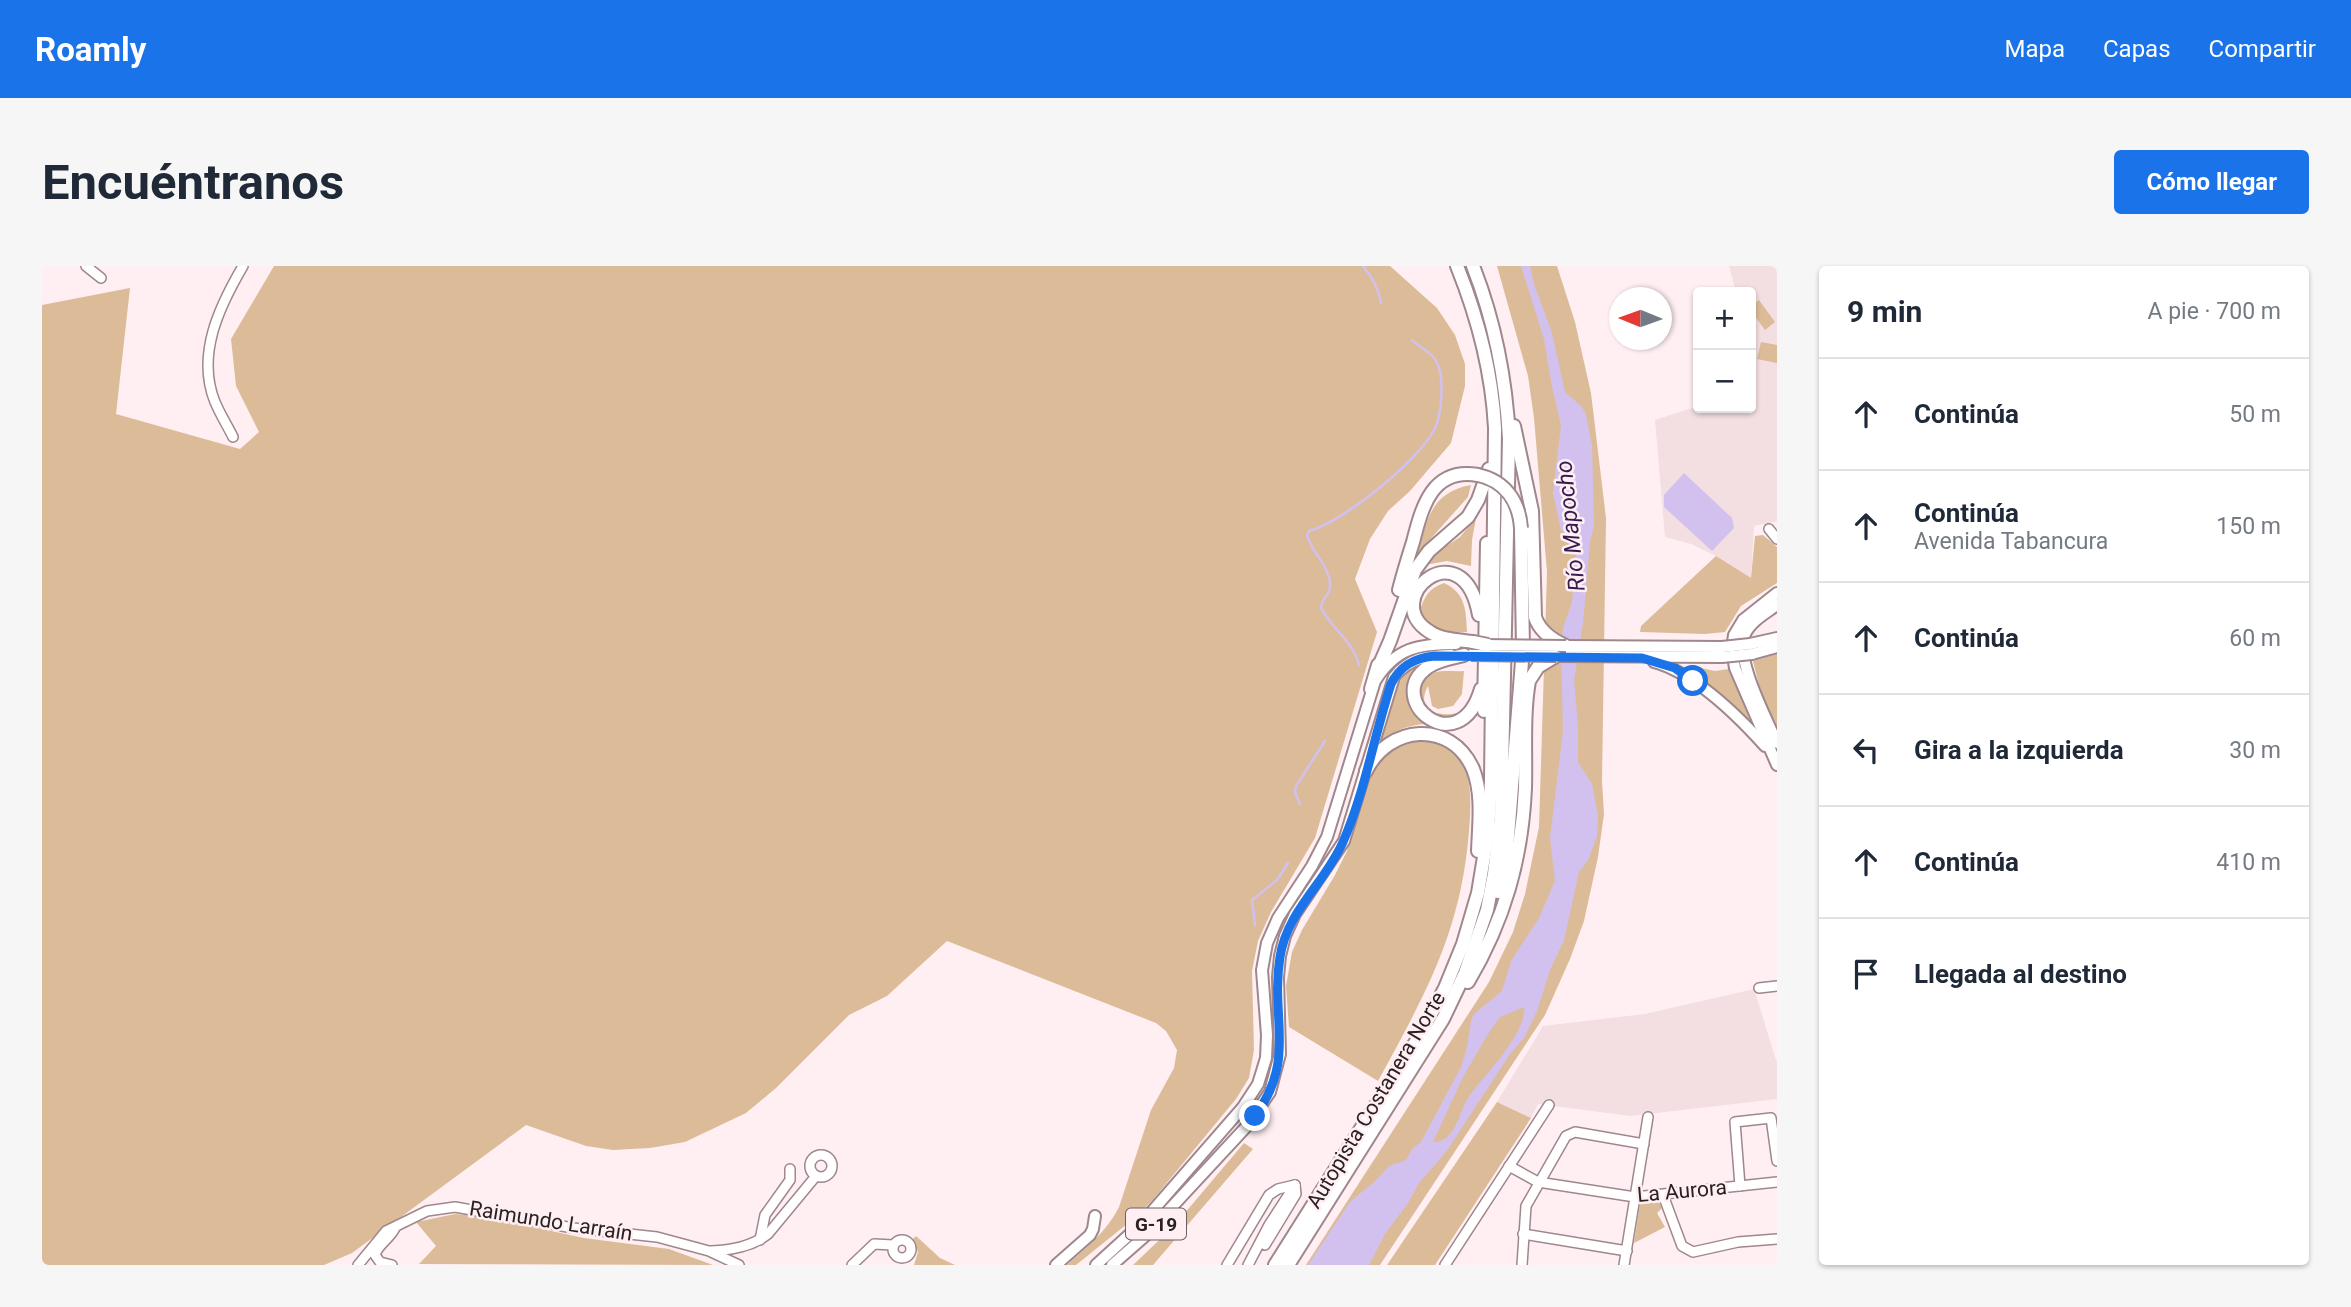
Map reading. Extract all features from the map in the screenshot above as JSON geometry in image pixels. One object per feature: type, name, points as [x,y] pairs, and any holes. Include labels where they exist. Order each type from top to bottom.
[{"type":"highway","name":"Autopista Costanera Norte","points":[[1275,1265],[1428,1020],[1463,944],[1478,893],[1488,833],[1491,781],[1495,445],[1493,403],[1487,364],[1475,315],[1457,266]]},
{"type":"highway","name":"Autopista Costanera Norte","points":[[1288,1265],[1443,1019],[1465,973],[1482,927],[1494,874],[1501,818],[1509,472],[1506,396],[1495,335],[1473,266]]},
{"type":"highway","points":[[1506,396],[1529,495],[1533,528],[1534,612],[1538,625],[1547,636],[1566,646]]},
{"type":"highway","points":[[1376,673],[1415,570],[1429,551],[1459,527],[1473,510],[1483,489],[1495,445]]},
{"type":"highway","points":[[1371,689],[1426,499],[1436,487],[1452,476],[1479,475],[1496,481],[1510,494],[1519,510],[1523,649],[1507,849],[1499,891],[1482,927]]},
{"type":"highway","points":[[1476,646],[1495,487]]},
{"type":"highway","points":[[1476,646],[1437,636],[1420,623],[1413,601],[1424,580],[1446,573],[1466,581],[1475,595],[1476,646],[1484,675],[1484,772],[1488,833]]},
{"type":"highway","points":[[1476,646],[1436,663],[1421,673],[1416,682],[1414,696],[1418,709],[1439,724],[1461,719],[1478,700],[1484,675]]},
{"type":"highway","points":[[1443,1019],[1463,991],[1490,943],[1511,887],[1523,820],[1530,677],[1538,667],[1556,656]]},
{"type":"highway","points":[[1366,771],[1382,748],[1411,734],[1443,738],[1464,754],[1475,774],[1479,789],[1478,893]]},
{"type":"main road","points":[[1775,754],[1735,668],[1732,650],[1734,635],[1740,624],[1777,593]]},
{"type":"main road","points":[[1775,754],[1746,668],[1742,643],[1750,627],[1777,605]]},
{"type":"main road","points":[[1751,649],[1777,638]]},
{"type":"main road","name":"G-19","points":[[1096,1265],[1141,1224],[1242,1107],[1258,1084],[1266,1058],[1262,970],[1268,943],[1278,919],[1327,837],[1371,689],[1390,662],[1409,649],[1426,645],[1476,646],[1517,651]]},
{"type":"main road","name":"G-19","points":[[1112,1265],[1144,1237],[1247,1126],[1266,1101],[1280,1054],[1278,977],[1285,936],[1295,914],[1339,851],[1350,826],[1394,677],[1408,663],[1476,646],[1517,651]]},
{"type":"main road","points":[[1517,651],[1566,646],[1640,654],[1688,676],[1775,754]]},
{"type":"main road","points":[[1517,651],[1556,656],[1722,652],[1777,647]]},
{"type":"main road","points":[[1056,1265],[1090,1236],[1094,1216]]},
{"type":"street","points":[[86,266],[101,278]]},
{"type":"street","points":[[233,437],[213,397],[208,360],[216,319],[243,266]]},
{"type":"street","points":[[1769,529],[1777,539]]},
{"type":"street","points":[[1759,988],[1777,986]]},
{"type":"street","points":[[1445,1265],[1549,1105]]},
{"type":"street","points":[[1624,1265],[1648,1117]]},
{"type":"street","points":[[1740,1186],[1735,1122],[1771,1118],[1777,1161]]},
{"type":"street","points":[[1522,1265],[1526,1206],[1538,1182],[1570,1133],[1644,1144]]},
{"type":"street","name":"La Aurora","points":[[1509,1166],[1527,1179],[1538,1182],[1635,1197],[1777,1182]]},
{"type":"street","points":[[760,1240],[765,1215],[789,1180],[790,1169]]},
{"type":"street","points":[[760,1240],[816,1176]]},
{"type":"street","points":[[1227,1265],[1269,1195],[1278,1189],[1295,1185],[1296,1195],[1251,1265]]},
{"type":"street","points":[[1663,1195],[1682,1246],[1686,1250],[1693,1252],[1738,1242],[1777,1239]]},
{"type":"street","name":"Raimundo Larraín","points":[[358,1265],[386,1231],[427,1211],[463,1208],[573,1228],[657,1237],[709,1251],[739,1265]]},
{"type":"street","name":"Raimundo Larraín","points":[[372,1265],[374,1252],[395,1228]]},
{"type":"street","points":[[1523,1234],[1626,1251]]},
{"type":"street","name":"Raimundo Larraín","points":[[709,1251],[739,1248],[760,1240]]},
{"type":"street","points":[[852,1265],[874,1244],[893,1245]]},
{"type":"street","points":[[379,1247],[375,1252],[376,1258],[392,1265]]},
{"type":"shaded area","points":[[274,266],[1390,266],[1437,308],[1455,335],[1465,364],[1465,386],[1451,443],[1410,491],[1388,511],[1370,539],[1355,579],[1377,632],[1315,838],[1271,912],[1258,941],[1252,971],[1254,1050],[1249,1078],[1236,1099],[1151,1202],[1132,1220],[1076,1265],[1067,1265],[1103,1231],[1119,1207],[1151,1110],[1174,1068],[1177,1050],[1166,1031],[1156,1023],[947,941],[887,996],[849,1015],[776,1088],[746,1113],[685,1142],[613,1150],[586,1146],[526,1125],[352,1253],[324,1265],[42,1265],[42,305],[130,288],[116,414],[240,449],[259,432],[236,386],[231,339]]},
{"type":"shaded area","points":[[1497,266],[1557,266],[1575,322],[1591,393],[1606,518],[1602,781],[1604,814],[1598,857],[1584,921],[1545,1015],[1380,1265],[1306,1265],[1489,982],[1513,932],[1525,894],[1539,827],[1547,572],[1528,376]]},
{"type":"shaded area","points":[[1729,266],[1777,266],[1777,521],[1754,526],[1751,579],[1716,556],[1691,544],[1665,537],[1655,420],[1693,408],[1693,413],[1756,413],[1756,287],[1735,287]]},
{"type":"shaded area","points":[[1759,300],[1775,322],[1765,330],[1756,318],[1756,302]]},
{"type":"shaded area","points":[[1761,342],[1777,345],[1777,363],[1757,359]]},
{"type":"shaded area","points":[[1471,485],[1468,497],[1418,553],[1428,518],[1439,500],[1458,488]]},
{"type":"shaded area","points":[[1476,518],[1471,566],[1447,561],[1425,565],[1436,553],[1460,537]]},
{"type":"shaded area","points":[[1763,535],[1777,547],[1777,583],[1741,606],[1725,632],[1640,632],[1641,626],[1716,556],[1751,578],[1755,536]]},
{"type":"shaded area","points":[[1444,583],[1461,597],[1467,632],[1439,630],[1428,623],[1419,612],[1428,594]]},
{"type":"shaded area","points":[[1777,654],[1777,731],[1759,685],[1753,661]]},
{"type":"shaded area","points":[[1428,662],[1413,708],[1427,724],[1401,730],[1378,744],[1392,695],[1398,684],[1406,674]]},
{"type":"shaded area","points":[[1701,668],[1715,671],[1729,669],[1752,725],[1698,675],[1697,670]]},
{"type":"shaded area","points":[[1464,671],[1462,694],[1453,706],[1438,709],[1432,706],[1428,686],[1424,695],[1428,708],[1433,712],[1448,714],[1464,711],[1451,717],[1440,717],[1431,713],[1420,697],[1423,680],[1439,672]]},
{"type":"shaded area","points":[[1426,738],[1450,748],[1466,771],[1470,817],[1466,856],[1452,924],[1441,955],[1413,1016],[1378,1081],[1289,1027],[1286,986],[1292,952],[1347,851],[1371,772],[1390,747]]},
{"type":"shaded area","points":[[1754,989],[1777,1063],[1777,1099],[1631,1116],[1538,1104],[1531,1118],[1497,1102],[1543,1026],[1645,1014]]},
{"type":"shaded area","points":[[1497,1102],[1531,1118],[1435,1265],[1387,1265]]},
{"type":"shaded area","points":[[1244,1143],[1253,1149],[1153,1265],[1133,1265],[1173,1227]]},
{"type":"shaded area","points":[[1658,1201],[1662,1208],[1657,1213],[1665,1227],[1634,1243],[1640,1204]]},
{"type":"shaded area","points":[[455,1214],[481,1216],[584,1238],[669,1249],[713,1265],[419,1264],[436,1246],[416,1222]]},
{"type":"shaded area","points":[[916,1236],[940,1258],[955,1265],[914,1265],[918,1252],[912,1240]]},
{"type":"water","name":"Río Mapocho","points":[[1521,266],[1530,266],[1552,333],[1565,392],[1582,407],[1592,445],[1594,526],[1574,681],[1578,762],[1592,784],[1598,816],[1597,837],[1588,860],[1579,872],[1564,940],[1524,1038],[1510,1054],[1446,1152],[1419,1183],[1385,1234],[1369,1265],[1308,1265],[1350,1202],[1389,1166],[1406,1160],[1412,1149],[1421,1142],[1461,1067],[1474,1014],[1502,991],[1511,961],[1539,918],[1555,881],[1550,838],[1563,731],[1561,649],[1563,628],[1572,602],[1576,555],[1574,542],[1561,530],[1553,493],[1561,425],[1544,339]],"holes":[[[1524,1007],[1523,1018],[1512,1042],[1468,1098],[1452,1132],[1443,1140],[1433,1142],[1462,1079],[1500,1017]]]},
{"type":"water","points":[[1684,473],[1732,518],[1734,528],[1712,551],[1664,507],[1664,495]]},
{"type":"waterway","points":[[1363,266],[1375,283],[1381,303]]},
{"type":"waterway","points":[[1359,665],[1352,649],[1321,608],[1329,591],[1330,581],[1307,535],[1309,531],[1341,516],[1378,489],[1412,458],[1434,430],[1441,396],[1439,367],[1431,355],[1412,340]]},
{"type":"waterway","points":[[1300,804],[1295,792],[1296,786],[1325,741]]},
{"type":"waterway","points":[[1255,925],[1252,900],[1277,880],[1288,863]]},
{"type":"route","points":[[1255,1116],[1266,1101],[1279,1066],[1281,1041],[1278,977],[1285,936],[1295,914],[1344,841],[1391,684],[1403,666],[1413,660],[1434,656],[1642,658],[1675,668],[1693,681]]}]
